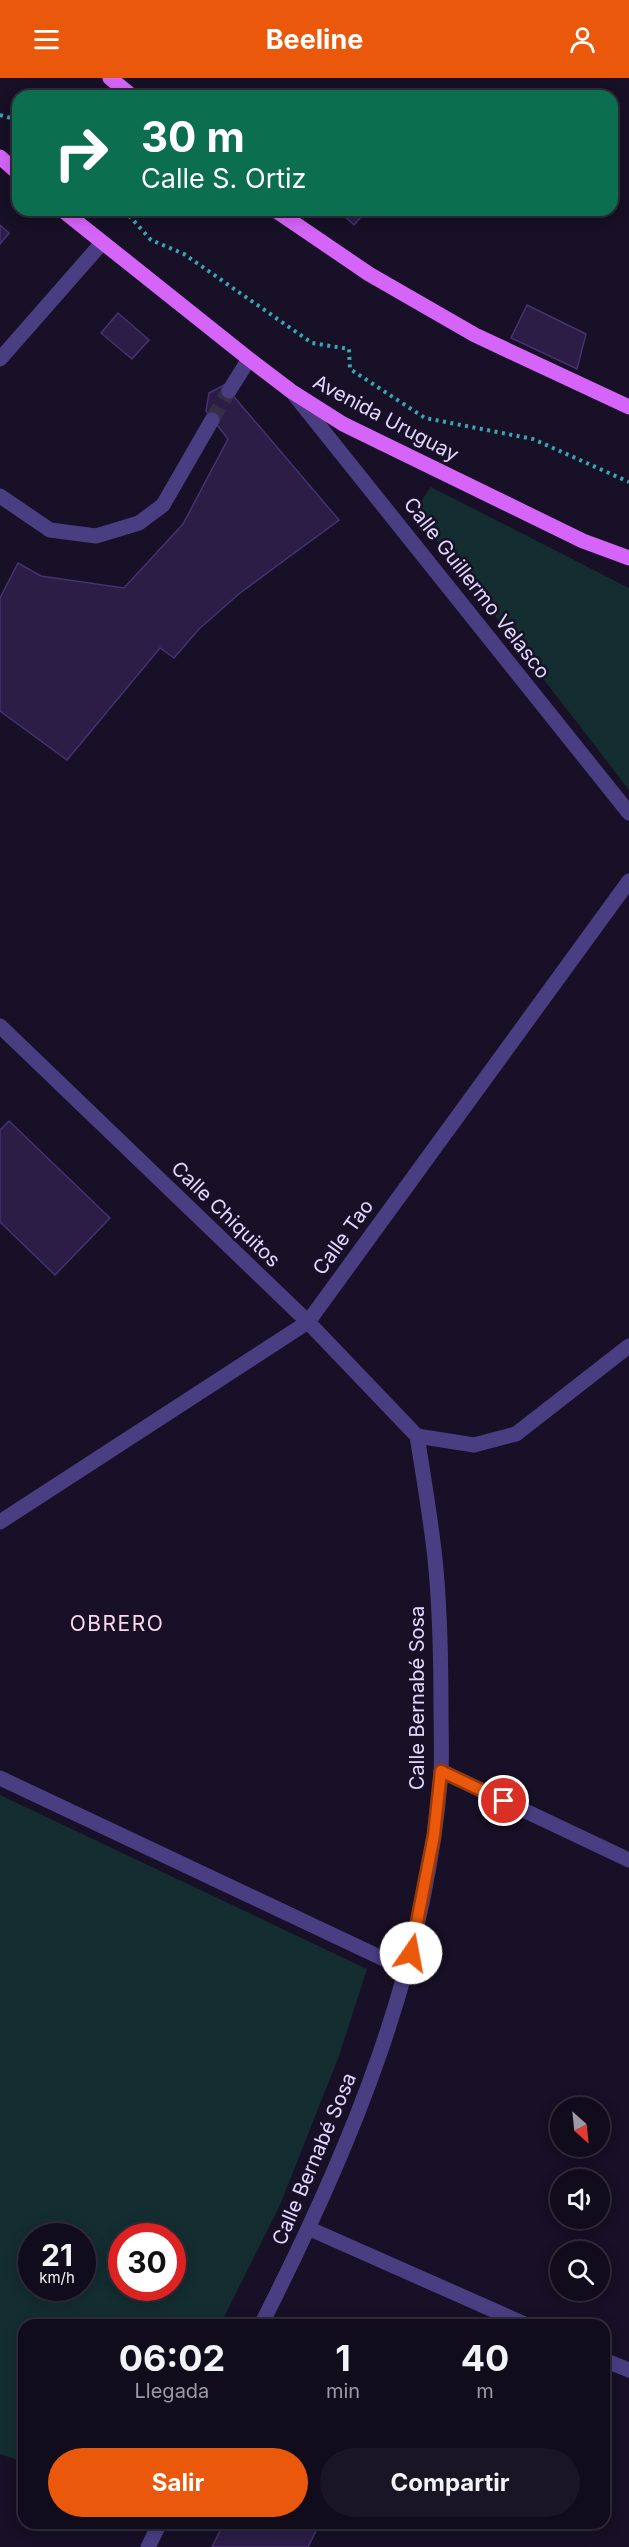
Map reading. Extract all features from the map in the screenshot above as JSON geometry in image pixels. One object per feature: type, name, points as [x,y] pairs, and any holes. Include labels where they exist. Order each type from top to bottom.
[{"type":"main road","points":[[110,78],[125,90]]},
{"type":"main road","points":[[0,157],[12,168]]},
{"type":"main road","name":"Avenida Uruguay","points":[[69,216],[101,244],[291,391],[370,438],[583,541],[629,558]]},
{"type":"main road","points":[[284,216],[369,274],[475,335],[629,407]]},
{"type":"street","points":[[0,360],[101,244]]},
{"type":"street","points":[[229,391],[249,359]]},
{"type":"street","name":"Calle Guillermo Velasco","points":[[291,391],[629,813]]},
{"type":"street","points":[[0,496],[50,530],[96,536],[139,523],[164,505],[212,420]]},
{"type":"street","name":"Calle Tao","points":[[0,1522],[308,1322],[629,881]]},
{"type":"street","name":"Calle Chiquitos","points":[[0,1026],[308,1322],[417,1436]]},
{"type":"street","points":[[417,1436],[474,1445],[516,1434],[629,1346]]},
{"type":"street","name":"Calle Bernabé Sosa","points":[[264,2319],[310,2229],[372,2077],[407,1970],[434,1835],[441,1771],[441,1672],[436,1569],[417,1436]]},
{"type":"street","points":[[441,1771],[629,1860]]},
{"type":"street","points":[[0,1778],[407,1970]]},
{"type":"street","points":[[310,2229],[513,2319]]},
{"type":"street","points":[[610,2362],[629,2370]]},
{"type":"street","points":[[147,2547],[157,2529]]},
{"type":"path","points":[[130,216],[152,240],[184,254],[312,343],[348,349],[350,369],[425,418],[533,439],[629,482]]},
{"type":"green space","points":[[431,487],[629,588],[629,790],[414,511]]},
{"type":"green space","points":[[0,1795],[367,1969],[339,2056],[280,2205],[223,2319],[18,2319],[18,2460],[0,2454]]},
{"type":"building","points":[[344,216],[362,216],[354,225]]},
{"type":"building","points":[[0,225],[9,233],[0,244]]},
{"type":"building","points":[[527,305],[586,334],[577,369],[511,338]]},
{"type":"building","points":[[118,313],[149,340],[132,359],[101,333]]},
{"type":"building","points":[[224,385],[339,520],[240,593],[199,629],[174,658],[160,648],[67,760],[0,711],[0,598],[18,563],[41,576],[124,588],[183,524],[228,439],[206,411],[209,393]]},
{"type":"building","points":[[9,1121],[110,1218],[55,1275],[0,1222],[0,1130]]},
{"type":"building","points":[[221,2529],[317,2529],[308,2547],[212,2547]]},
{"type":"tunnel","points":[[212,420],[229,391]]},
{"type":"district","name":"OBRERO","points":[[117,1624]]},
{"type":"route","points":[[411,1953],[434,1835],[441,1771],[504,1801]]}]
